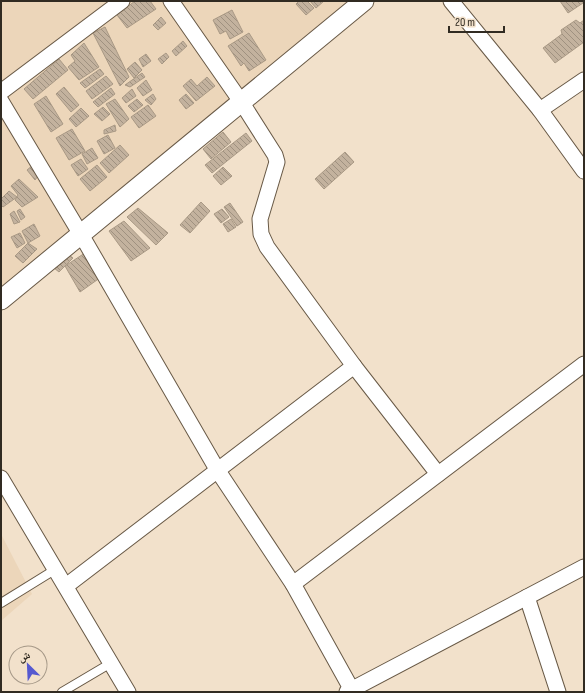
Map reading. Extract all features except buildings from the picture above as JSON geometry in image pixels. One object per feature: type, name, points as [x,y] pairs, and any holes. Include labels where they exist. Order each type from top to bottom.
[{"type":"street","points":[[1,92],[122,1]]},
{"type":"street","points":[[171,1],[242,103],[275,155],[277,162],[260,219],[261,234],[267,247],[354,366],[438,474]]},
{"type":"street","points":[[1,300],[364,1]]},
{"type":"street","points":[[451,1],[540,110],[584,171]]},
{"type":"street","points":[[540,110],[584,80]]},
{"type":"street","points":[[1,102],[81,234],[218,471],[293,584],[351,691],[584,567]]},
{"type":"street","points":[[293,584],[584,364]]},
{"type":"street","points":[[66,586],[354,366]]},
{"type":"street","points":[[1,478],[128,692]]},
{"type":"street","points":[[527,597],[558,692]]},
{"type":"lane","points":[[1,603],[56,569]]},
{"type":"lane","points":[[62,692],[111,663]]},
{"type":"shaded area","points":[[1,1],[375,1],[1,297]]},
{"type":"shaded area","points":[[1,534],[32,594],[1,621]]}]
